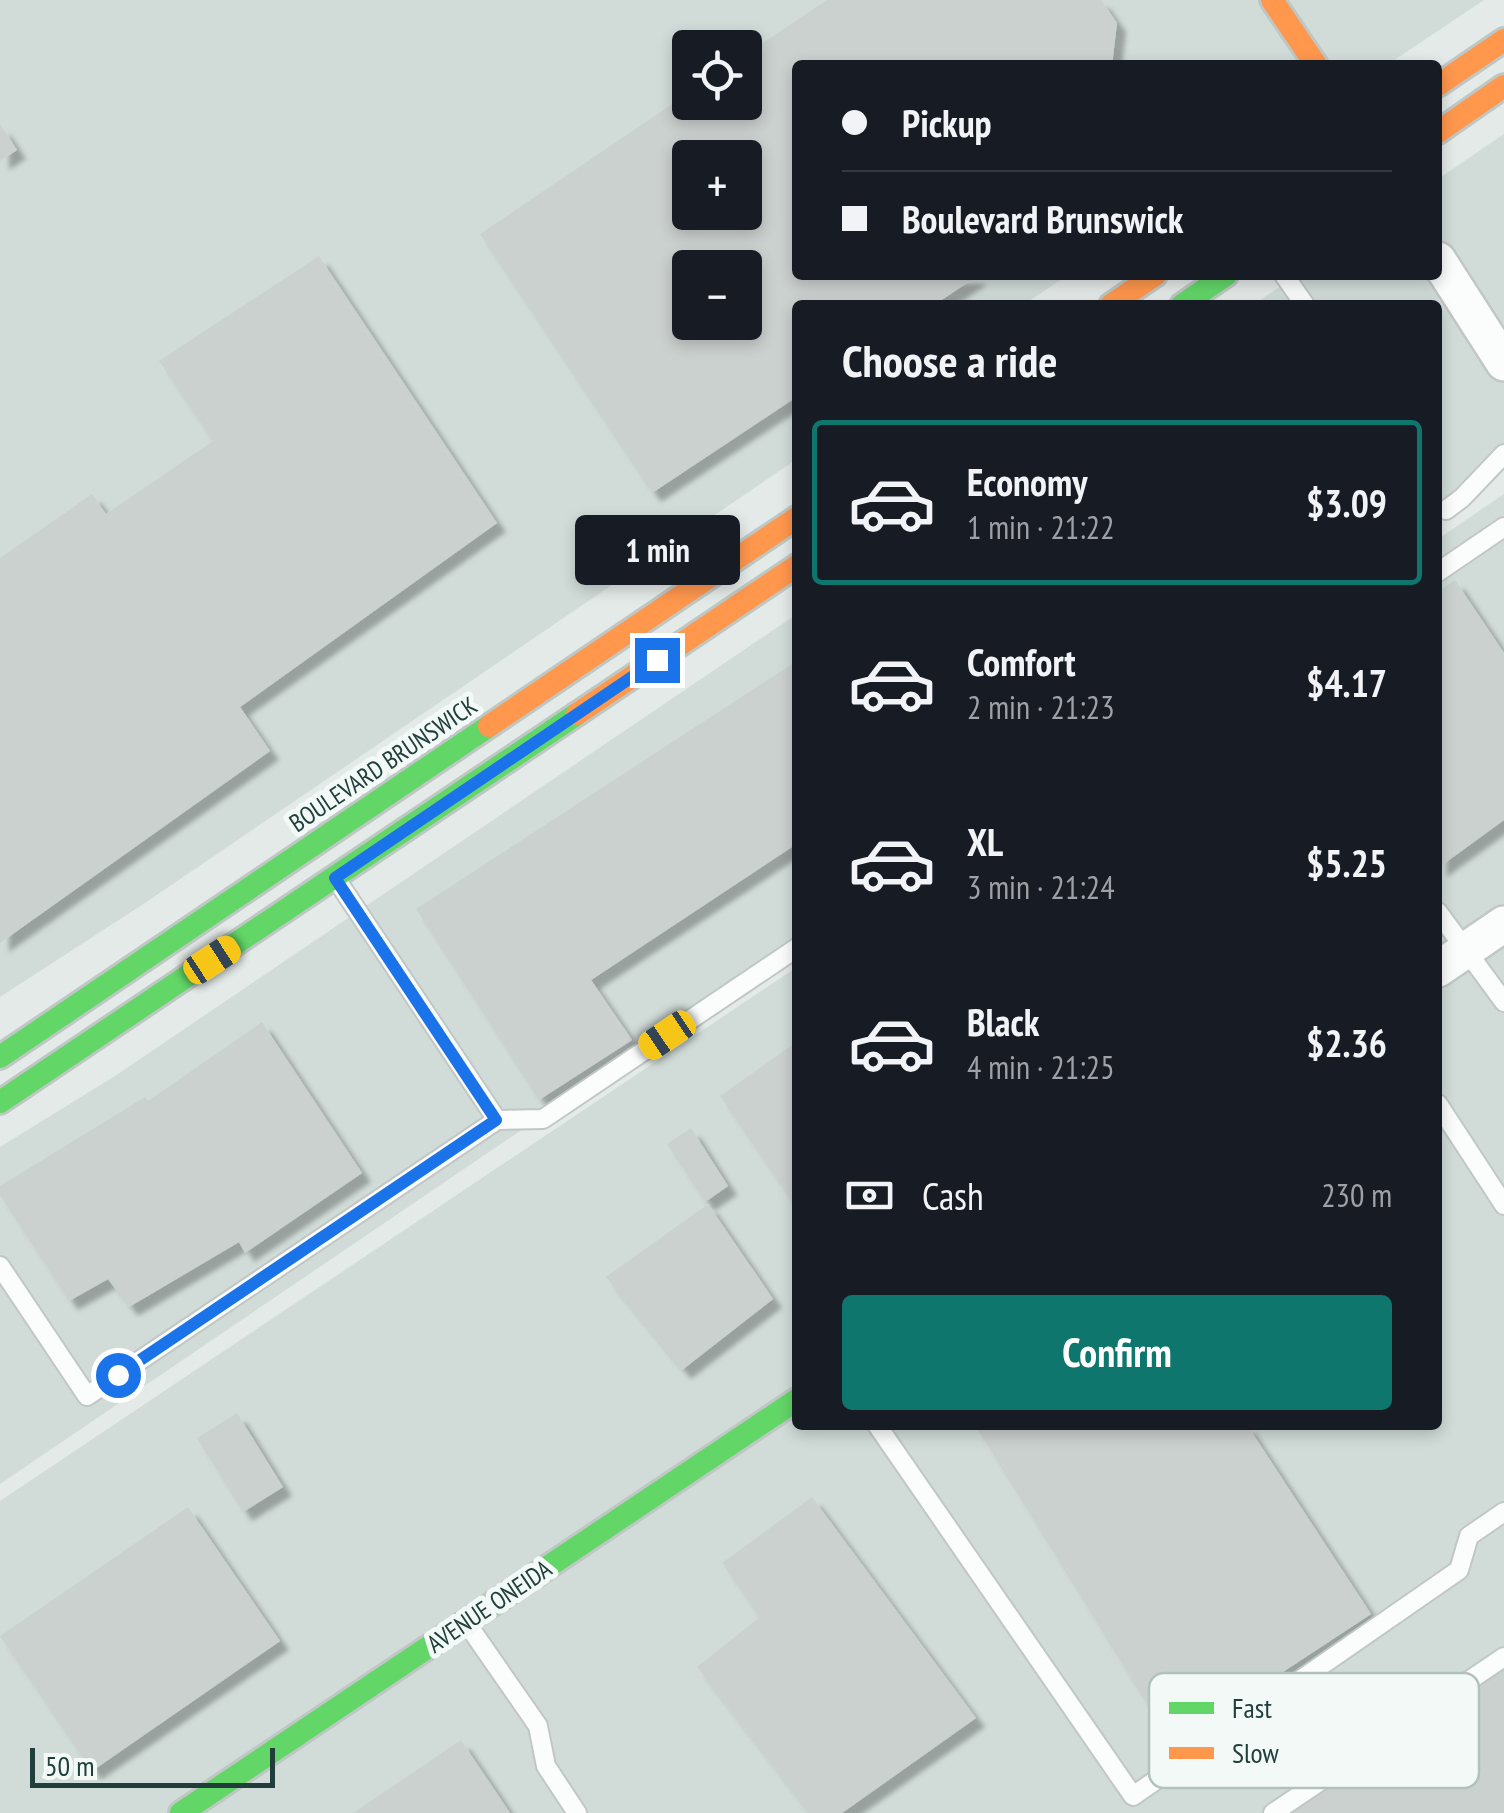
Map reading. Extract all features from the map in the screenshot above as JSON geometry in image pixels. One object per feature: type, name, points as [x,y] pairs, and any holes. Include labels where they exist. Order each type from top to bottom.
[{"type":"street","points":[[1272,0],[1313,60]]},
{"type":"street","points":[[1442,81],[1504,40]]},
{"type":"street","points":[[1442,129],[1504,86]]},
{"type":"street","points":[[1442,266],[1504,363]]},
{"type":"street","points":[[1118,300],[1148,280]]},
{"type":"street","points":[[1189,300],[1219,280]]},
{"type":"street","name":"BOULEVARD BRUNSWICK","points":[[0,1057],[792,521]]},
{"type":"street","points":[[0,1102],[792,569]]},
{"type":"street","points":[[1442,966],[1504,924]]},
{"type":"street","name":"AVENUE ONEIDA","points":[[182,1813],[792,1404]]},
{"type":"lane","points":[[1442,506],[1504,454]]},
{"type":"lane","points":[[1442,569],[1504,527]]},
{"type":"lane","points":[[335,878],[496,1120]]},
{"type":"lane","points":[[1442,917],[1504,1002]]},
{"type":"lane","points":[[0,1266],[87,1396],[496,1120],[543,1119],[792,951]]},
{"type":"lane","points":[[1442,1110],[1504,1205]]},
{"type":"lane","points":[[880,1430],[1133,1796],[1149,1785]]},
{"type":"lane","points":[[1311,1673],[1460,1570],[1470,1536],[1504,1512]]},
{"type":"lane","points":[[466,1622],[538,1726],[546,1766],[577,1813]]},
{"type":"lane","points":[[1479,1674],[1504,1657]]},
{"type":"lane","points":[[1272,1813],[1309,1788]]},
{"type":"shaded area","points":[[0,0],[1484,0],[1394,60],[792,60],[792,280],[1060,280],[1030,300],[792,300],[792,462],[145,903],[0,997]]},
{"type":"shaded area","points":[[1504,134],[1504,464],[1442,506],[1442,300],[1260,300],[1290,280],[1442,280],[1442,176]]},
{"type":"shaded area","points":[[1504,494],[1504,1813],[0,1813],[0,1501],[792,970],[792,1430],[1442,1430],[1442,536]]},
{"type":"shaded area","points":[[792,617],[792,946],[0,1484],[0,1147],[115,1076]]},
{"type":"building","points":[[827,0],[1101,0],[1117,23],[1113,60],[792,60],[792,280],[972,280],[942,300],[792,300],[792,400],[652,493],[480,234],[672,104],[672,120],[762,120],[762,44]]},
{"type":"building","points":[[0,124],[17,150],[0,161]]},
{"type":"building","points":[[319,256],[497,523],[240,707],[270,751],[0,943],[0,558],[92,494],[106,514],[213,441],[159,361]]},
{"type":"building","points":[[1455,580],[1504,653],[1504,820],[1442,865],[1442,588]]},
{"type":"building","points":[[792,664],[792,847],[591,980],[632,1040],[539,1100],[416,909]]},
{"type":"building","points":[[262,1022],[362,1173],[245,1253],[239,1242],[129,1307],[108,1279],[69,1301],[0,1195],[0,1186],[145,1097],[148,1101]]},
{"type":"building","points":[[792,1045],[792,1201],[720,1096]]},
{"type":"building","points":[[691,1128],[728,1186],[705,1202],[667,1144]]},
{"type":"building","points":[[708,1204],[773,1299],[682,1370],[606,1277]]},
{"type":"building","points":[[237,1413],[283,1487],[243,1512],[197,1438]]},
{"type":"building","points":[[978,1430],[1250,1430],[1371,1614],[1281,1673],[1149,1673],[1149,1708]]},
{"type":"building","points":[[812,1497],[976,1718],[842,1813],[809,1813],[697,1667],[760,1617],[722,1563]]},
{"type":"building","points":[[188,1507],[280,1641],[92,1771],[0,1636]]},
{"type":"building","points":[[1504,1661],[1504,1813],[1277,1813],[1314,1788],[1479,1788],[1479,1678]]},
{"type":"building","points":[[461,1740],[510,1813],[353,1813]]},
{"type":"traffic: fast","points":[[1189,300],[1219,280]]},
{"type":"traffic: fast","points":[[0,1102],[577,714]]},
{"type":"traffic: fast","points":[[0,1057],[489,726]]},
{"type":"traffic: fast","points":[[181,1813],[792,1403]]},
{"type":"traffic: slow","points":[[1272,0],[1313,60]]},
{"type":"traffic: slow","points":[[1442,82],[1504,40]]},
{"type":"traffic: slow","points":[[1442,129],[1504,86]]},
{"type":"traffic: slow","points":[[1118,300],[1148,280]]},
{"type":"traffic: slow","points":[[489,726],[792,521]]},
{"type":"traffic: slow","points":[[577,714],[792,569]]},
{"type":"route","points":[[118,1375],[496,1120],[335,878],[657,660]]}]
